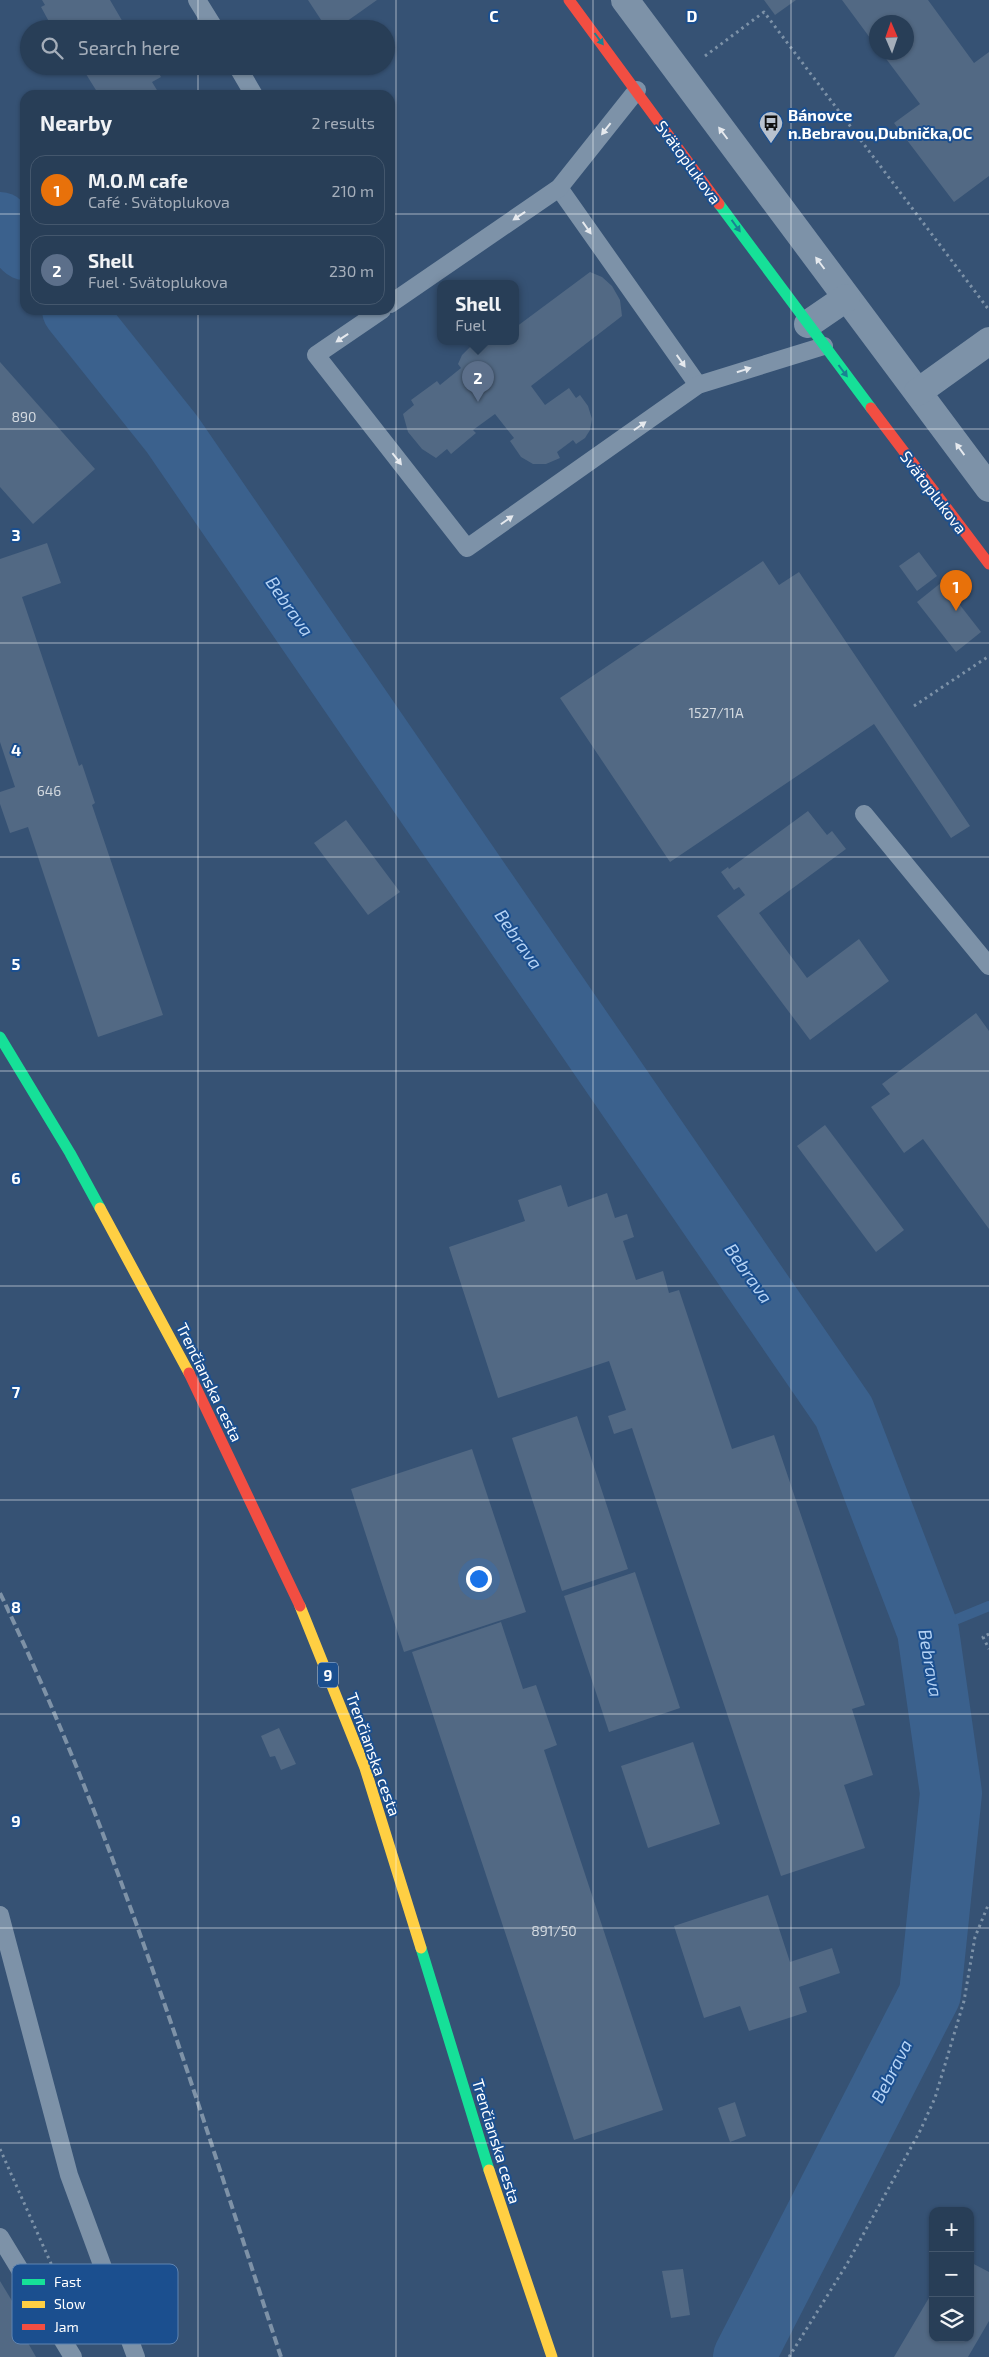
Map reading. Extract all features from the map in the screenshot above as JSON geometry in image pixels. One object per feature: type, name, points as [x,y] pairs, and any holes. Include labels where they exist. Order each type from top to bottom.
[{"type":"main road","name":"Svätoplukova","points":[[570,0],[824,346],[989,564]]},
{"type":"main road","name":"Trenčianska cesta","points":[[0,1037],[70,1153],[182,1358],[302,1611],[365,1768],[504,2218],[552,2357]]},
{"type":"street","points":[[625,0],[989,488]]},
{"type":"street","points":[[808,324],[846,298]]},
{"type":"street","points":[[918,392],[989,341]]},
{"type":"lane","points":[[197,0],[209,20]]},
{"type":"lane","points":[[242,75],[251,90]]},
{"type":"lane","points":[[395,301],[559,188],[637,90]]},
{"type":"lane","points":[[559,188],[698,385]]},
{"type":"lane","points":[[375,315],[316,355],[467,548],[698,385],[824,346]]},
{"type":"lane","points":[[864,814],[989,966]]},
{"type":"lane","points":[[0,1915],[68,2176],[101,2264]]},
{"type":"lane","points":[[0,2237],[16,2264]]},
{"type":"lane","points":[[65,2344],[73,2357]]},
{"type":"lane","points":[[131,2344],[136,2357]]},
{"type":"path","points":[[700,59],[764,12],[989,310]]},
{"type":"path","points":[[914,706],[989,656]]},
{"type":"path","points":[[989,1634],[982,1637],[989,1649]]},
{"type":"path","points":[[790,2357],[847,2264],[920,2131],[935,2098],[964,2001],[974,1937],[989,1903]]},
{"type":"path","points":[[0,2149],[51,2264]]},
{"type":"building","points":[[42,0],[110,0],[122,20],[48,20],[41,7],[45,5]]},
{"type":"building","points":[[308,0],[377,0],[349,20],[321,20]]},
{"type":"building","points":[[764,0],[796,0],[775,15]]},
{"type":"building","points":[[842,0],[928,0],[974,63],[989,52],[989,176],[954,202],[894,123],[920,104],[887,60],[914,60],[914,15],[869,15],[869,37]]},
{"type":"building","points":[[87,75],[160,75],[161,77],[152,82],[157,90],[96,90]]},
{"type":"building","points":[[590,272],[602,277],[612,286],[620,300],[622,316],[531,386],[545,405],[569,388],[576,398],[580,395],[588,406],[592,419],[590,430],[585,438],[576,444],[573,440],[557,452],[560,458],[546,464],[533,464],[521,457],[510,441],[514,438],[495,414],[473,430],[476,433],[451,454],[447,449],[436,458],[422,449],[408,432],[403,414],[414,405],[411,400],[437,381],[440,385],[461,368],[458,364],[462,355],[472,345],[519,345],[519,325]]},
{"type":"building","points":[[0,362],[95,469],[33,524],[0,487]]},
{"type":"building","points":[[47,543],[61,583],[22,597],[79,766],[82,764],[95,803],[92,805],[163,1015],[98,1037],[28,827],[10,833],[0,804],[0,792],[15,787],[0,742],[0,559]]},
{"type":"building","points":[[919,552],[937,576],[917,591],[899,566]]},
{"type":"building","points":[[763,561],[779,585],[799,572],[970,826],[951,838],[874,724],[670,862],[560,698]]},
{"type":"building","points":[[942,582],[981,632],[956,652],[917,602]]},
{"type":"building","points":[[808,811],[827,835],[832,831],[846,849],[759,913],[807,978],[859,939],[889,981],[810,1040],[717,916],[745,895],[739,887],[734,890],[721,872],[728,867],[729,869]]},
{"type":"building","points":[[346,820],[400,892],[368,915],[314,843]]},
{"type":"building","points":[[976,1013],[989,1031],[989,1229],[923,1139],[904,1153],[871,1107],[890,1094],[882,1084]]},
{"type":"building","points":[[825,1125],[904,1230],[876,1252],[797,1146]]},
{"type":"building","points":[[561,1185],[568,1207],[607,1193],[615,1218],[627,1214],[634,1237],[623,1241],[636,1280],[663,1271],[669,1293],[679,1290],[732,1449],[774,1435],[865,1705],[852,1709],[873,1775],[844,1785],[865,1848],[781,1876],[632,1428],[614,1434],[608,1416],[626,1410],[609,1361],[498,1398],[449,1247],[525,1221],[518,1200]]},
{"type":"building","points":[[577,1416],[628,1569],[562,1591],[512,1438]]},
{"type":"building","points":[[472,1449],[526,1612],[404,1652],[351,1489]]},
{"type":"building","points":[[635,1572],[680,1708],[609,1732],[564,1596]]},
{"type":"building","points":[[501,1622],[523,1689],[536,1685],[557,1745],[544,1750],[663,2110],[574,2140],[412,1652]]},
{"type":"building","points":[[279,1728],[296,1764],[281,1770],[275,1756],[270,1757],[261,1736]]},
{"type":"building","points":[[693,1742],[720,1824],[648,1848],[621,1766]]},
{"type":"building","points":[[768,1895],[790,1962],[832,1948],[840,1973],[799,1987],[807,2012],[749,2031],[740,2006],[704,2018],[674,1926]]},
{"type":"building","points":[[735,2102],[746,2136],[730,2142],[718,2108]]},
{"type":"building","points":[[974,2264],[989,2272],[989,2321],[968,2357],[894,2357],[929,2298],[929,2342],[974,2342]]},
{"type":"building","points":[[683,2269],[690,2315],[671,2318],[662,2271]]},
{"type":"building","points":[[0,2281],[12,2301],[12,2344],[29,2344],[36,2357],[0,2357]]},
{"type":"waterway","name":"Bebrava","points":[[0,223],[20,244]]},
{"type":"waterway","name":"Bebrava","points":[[77,315],[172,434],[844,1412],[928,1631],[951,1793],[930,1994],[744,2357]]},
{"type":"waterway","points":[[928,1631],[989,1606]]},
{"type":"railway","points":[[0,1593],[82,1780],[153,1970],[281,2357]]},
{"type":"traffic: fast","points":[[719,204],[871,408]]},
{"type":"traffic: fast","points":[[0,1037],[70,1153],[100,1208]]},
{"type":"traffic: fast","points":[[421,1948],[489,2170]]},
{"type":"traffic: slow","points":[[100,1208],[189,1373]]},
{"type":"traffic: slow","points":[[300,1606],[365,1768],[421,1948]]},
{"type":"traffic: slow","points":[[489,2170],[552,2357]]},
{"type":"traffic: jam","points":[[569,0],[719,204]]},
{"type":"traffic: jam","points":[[871,408],[989,564]]},
{"type":"traffic: jam","points":[[189,1373],[300,1606]]},
{"type":"place","name":"Bánovce n.Bebravou,Dubnička,OC","points":[[771,144]]},
{"type":"place","name":"Shell","points":[[478,402]]},
{"type":"place","name":"M.O.M cafe","points":[[956,611]]}]
